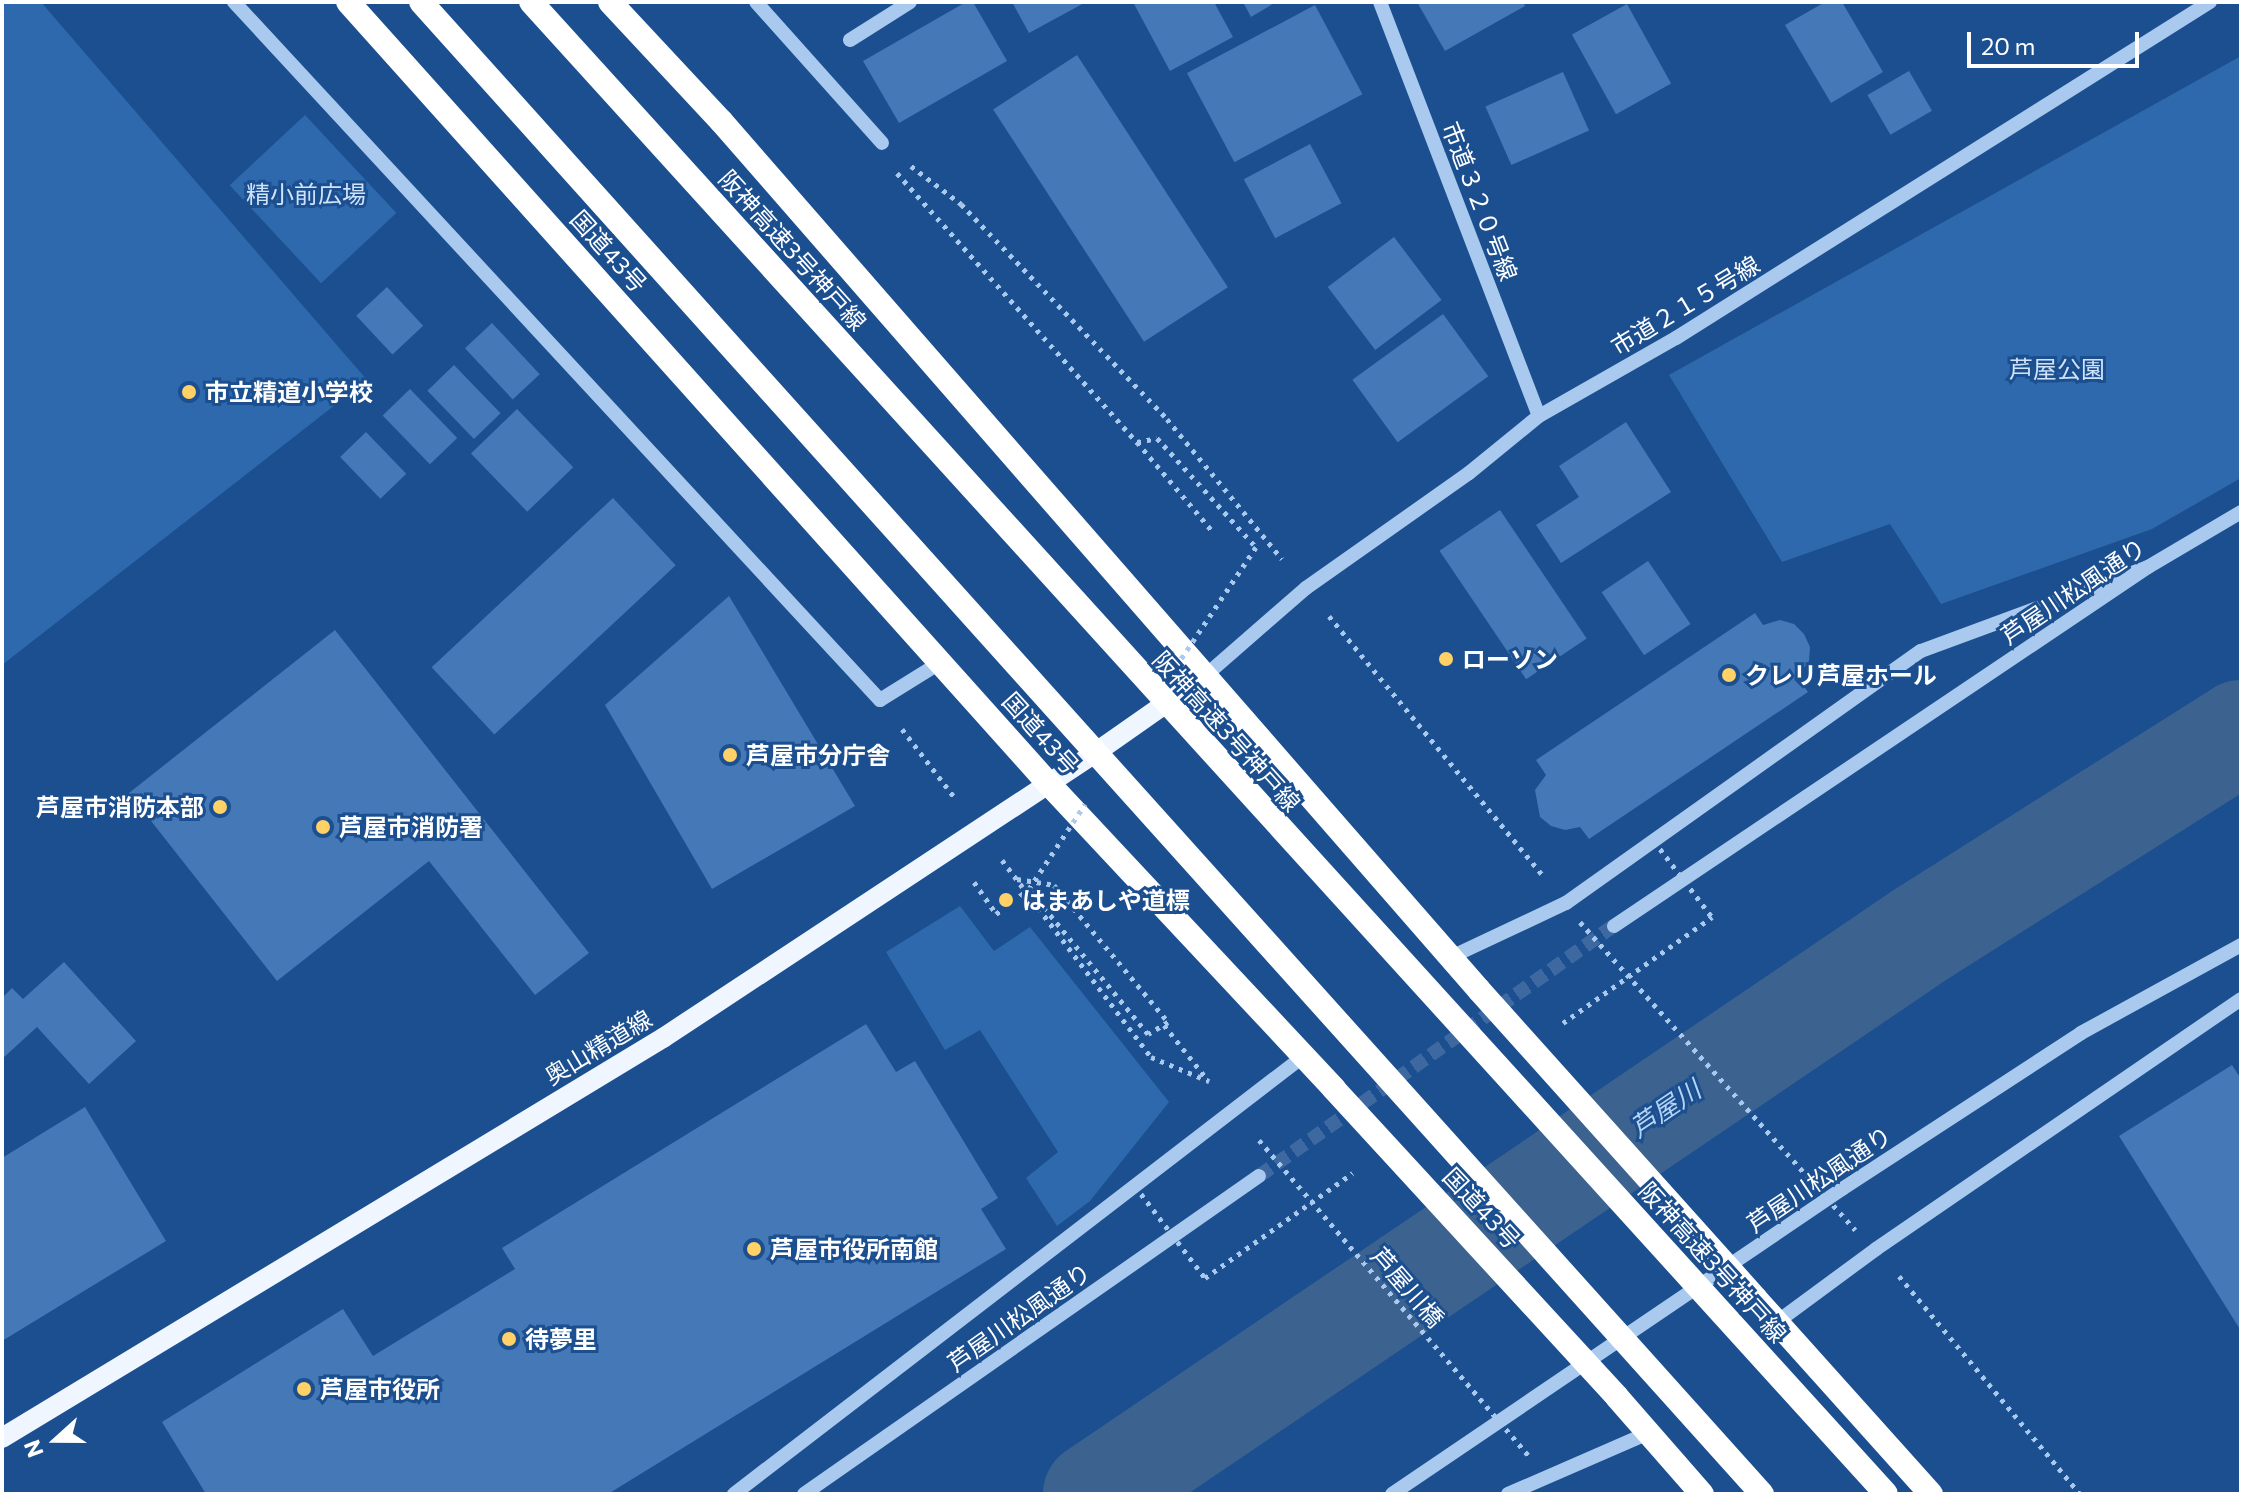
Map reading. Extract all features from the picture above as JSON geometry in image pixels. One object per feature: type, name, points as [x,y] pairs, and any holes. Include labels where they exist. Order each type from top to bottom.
[{"type":"highway","name":"国道43号","points":[[348,2],[1049,784],[1305,1055],[1702,1494]]},
{"type":"highway","points":[[421,2],[1762,1494]]},
{"type":"highway","name":"阪神高速3号神戸線","points":[[531,2],[1886,1494]]},
{"type":"highway","points":[[610,2],[721,121],[1479,990],[1931,1494]]},
{"type":"main road","name":"奥山精道線","points":[[2,1438],[663,1038],[1049,784],[1205,676]]},
{"type":"street","points":[[234,2],[880,700],[941,662]]},
{"type":"street","points":[[756,2],[882,143]]},
{"type":"street","points":[[850,40],[910,2]]},
{"type":"street","name":"市道３２０号線","points":[[1380,2],[1539,416]]},
{"type":"street","name":"市道２１５号線","points":[[1205,676],[1306,588],[1469,473],[1539,416],[1676,338],[2210,2]]},
{"type":"street","name":"芦屋川松風通り","points":[[1614,926],[2148,567],[2241,512]]},
{"type":"street","points":[[1451,957],[1566,903],[1921,651],[2148,567]]},
{"type":"street","name":"芦屋川松風通り","points":[[1392,1494],[1842,1189],[2081,1033],[2241,945]]},
{"type":"street","points":[[1777,1322],[1876,1249],[2241,999]]},
{"type":"street","points":[[734,1494],[1305,1055]]},
{"type":"street","name":"芦屋川松風通り","points":[[804,1494],[1259,1176]]},
{"type":"street","points":[[1508,1494],[1648,1433]]},
{"type":"path","points":[[882,143],[961,204],[1167,419],[1580,922],[1855,1230],[1876,1249],[2080,1494]]},
{"type":"path","points":[[897,173],[1214,533]]},
{"type":"path","points":[[1137,442],[1157,438],[1256,547],[1177,665]]},
{"type":"path","points":[[880,700],[1151,1057],[1208,1080]]},
{"type":"path","points":[[996,914],[1029,889],[1090,797]]},
{"type":"path","points":[[1653,958],[1712,917],[1654,841]]},
{"type":"path","name":"芦屋川橋","points":[[1016,879],[1054,885],[1208,1080],[1530,1457]]},
{"type":"path","points":[[1029,889],[1148,1034],[1166,1023]]},
{"type":"path","points":[[1135,1186],[1205,1278],[1265,1236]]},
{"type":"green space","name":"市立精道小学校","points":[[2,2],[41,2],[367,380],[2,665]]},
{"type":"green space","name":"芦屋公園","points":[[2241,56],[2241,478],[2152,529],[1941,604],[1890,524],[1782,562],[1669,375]]},
{"type":"green space","name":"精小前広場","points":[[305,115],[396,213],[321,283],[230,185]]},
{"type":"green space","points":[[960,906],[994,951],[1030,927],[1169,1102],[1090,1201],[1057,1226],[1026,1178],[1058,1152],[980,1030],[945,1050],[886,952]]},
{"type":"building","points":[[966,2],[973,2],[1007,61],[899,123],[863,61]]},
{"type":"building","points":[[1012,2],[1086,2],[1029,33]]},
{"type":"building","points":[[1133,2],[1214,2],[1233,37],[1170,71]]},
{"type":"building","points":[[1243,2],[1276,2],[1251,17]]},
{"type":"building","points":[[1417,2],[1523,2],[1525,6],[1445,51]]},
{"type":"building","points":[[1825,2],[1842,2],[1883,72],[1831,103],[1785,25]]},
{"type":"building","points":[[1627,4],[1671,84],[1616,114],[1572,35]]},
{"type":"building","points":[[1315,5],[1362,94],[1234,162],[1187,73]]},
{"type":"building","points":[[1077,55],[1228,287],[1144,342],[993,109]]},
{"type":"building","points":[[1909,71],[1932,111],[1890,135],[1867,95]]},
{"type":"building","points":[[1563,72],[1589,130],[1511,165],[1485,107]]},
{"type":"building","points":[[1310,144],[1341,203],[1275,238],[1244,179]]},
{"type":"building","points":[[1394,237],[1442,300],[1375,350],[1328,287]]},
{"type":"building","points":[[387,287],[423,326],[392,354],[356,316]]},
{"type":"building","points":[[1443,314],[1488,376],[1398,442],[1352,380]]},
{"type":"building","points":[[492,323],[540,374],[513,399],[465,348]]},
{"type":"building","points":[[454,365],[501,413],[474,439],[427,391]]},
{"type":"building","points":[[410,389],[457,438],[430,464],[383,415]]},
{"type":"building","points":[[517,409],[573,467],[527,512],[471,453]]},
{"type":"building","points":[[1626,422],[1671,492],[1561,563],[1536,525],[1579,497],[1559,466]]},
{"type":"building","points":[[366,432],[406,474],[380,499],[340,457]]},
{"type":"building","points":[[613,498],[676,565],[494,734],[432,667]]},
{"type":"building","points":[[1500,510],[1587,639],[1526,679],[1439,551]]},
{"type":"building","points":[[1648,561],[1690,624],[1644,655],[1602,592]]},
{"type":"building","name":"芦屋市分庁舎","points":[[729,596],[855,806],[712,889],[605,705]]},
{"type":"building","points":[[1755,613],[1763,625],[1780,620],[1794,624],[1804,634],[1810,647],[1809,661],[1797,677],[1808,692],[1589,839],[1580,827],[1565,830],[1551,826],[1540,817],[1535,790],[1546,775],[1536,760]]},
{"type":"building","name":"芦屋市消防署","points":[[335,630],[589,953],[535,995],[429,861],[277,981],[129,793]]},
{"type":"building","points":[[64,962],[136,1041],[89,1084],[37,1027],[2,1059],[2,998],[12,988],[23,999]]},
{"type":"building","name":"芦屋市役所南館","points":[[866,1024],[896,1072],[915,1061],[998,1198],[981,1209],[1006,1249],[608,1494],[206,1494],[162,1422],[343,1309],[373,1356],[515,1269],[502,1248]]},
{"type":"building","points":[[2232,1065],[2241,1079],[2241,1331],[2119,1136]]},
{"type":"building","points":[[85,1107],[166,1241],[2,1341],[2,1158]]},
{"type":"waterway","name":"芦屋川","points":[[1095,1494],[1923,933],[2241,732]]},
{"type":"tunnel","points":[[1259,1176],[1614,926]]},
{"type":"place","name":"市立精道小学校","points":[[189,392]]},
{"type":"place","name":"ローソン","points":[[1446,659]]},
{"type":"place","name":"クレリ芦屋ホール","points":[[1729,675]]},
{"type":"place","name":"芦屋市分庁舎","points":[[730,755]]},
{"type":"place","name":"芦屋市消防本部","points":[[220,807]]},
{"type":"place","name":"芦屋市消防署","points":[[323,827]]},
{"type":"place","name":"はまあしや道標","points":[[1006,900]]},
{"type":"place","name":"芦屋市役所南館","points":[[754,1249]]},
{"type":"place","name":"待夢里","points":[[509,1339]]},
{"type":"place","name":"芦屋市役所","points":[[304,1389]]}]
